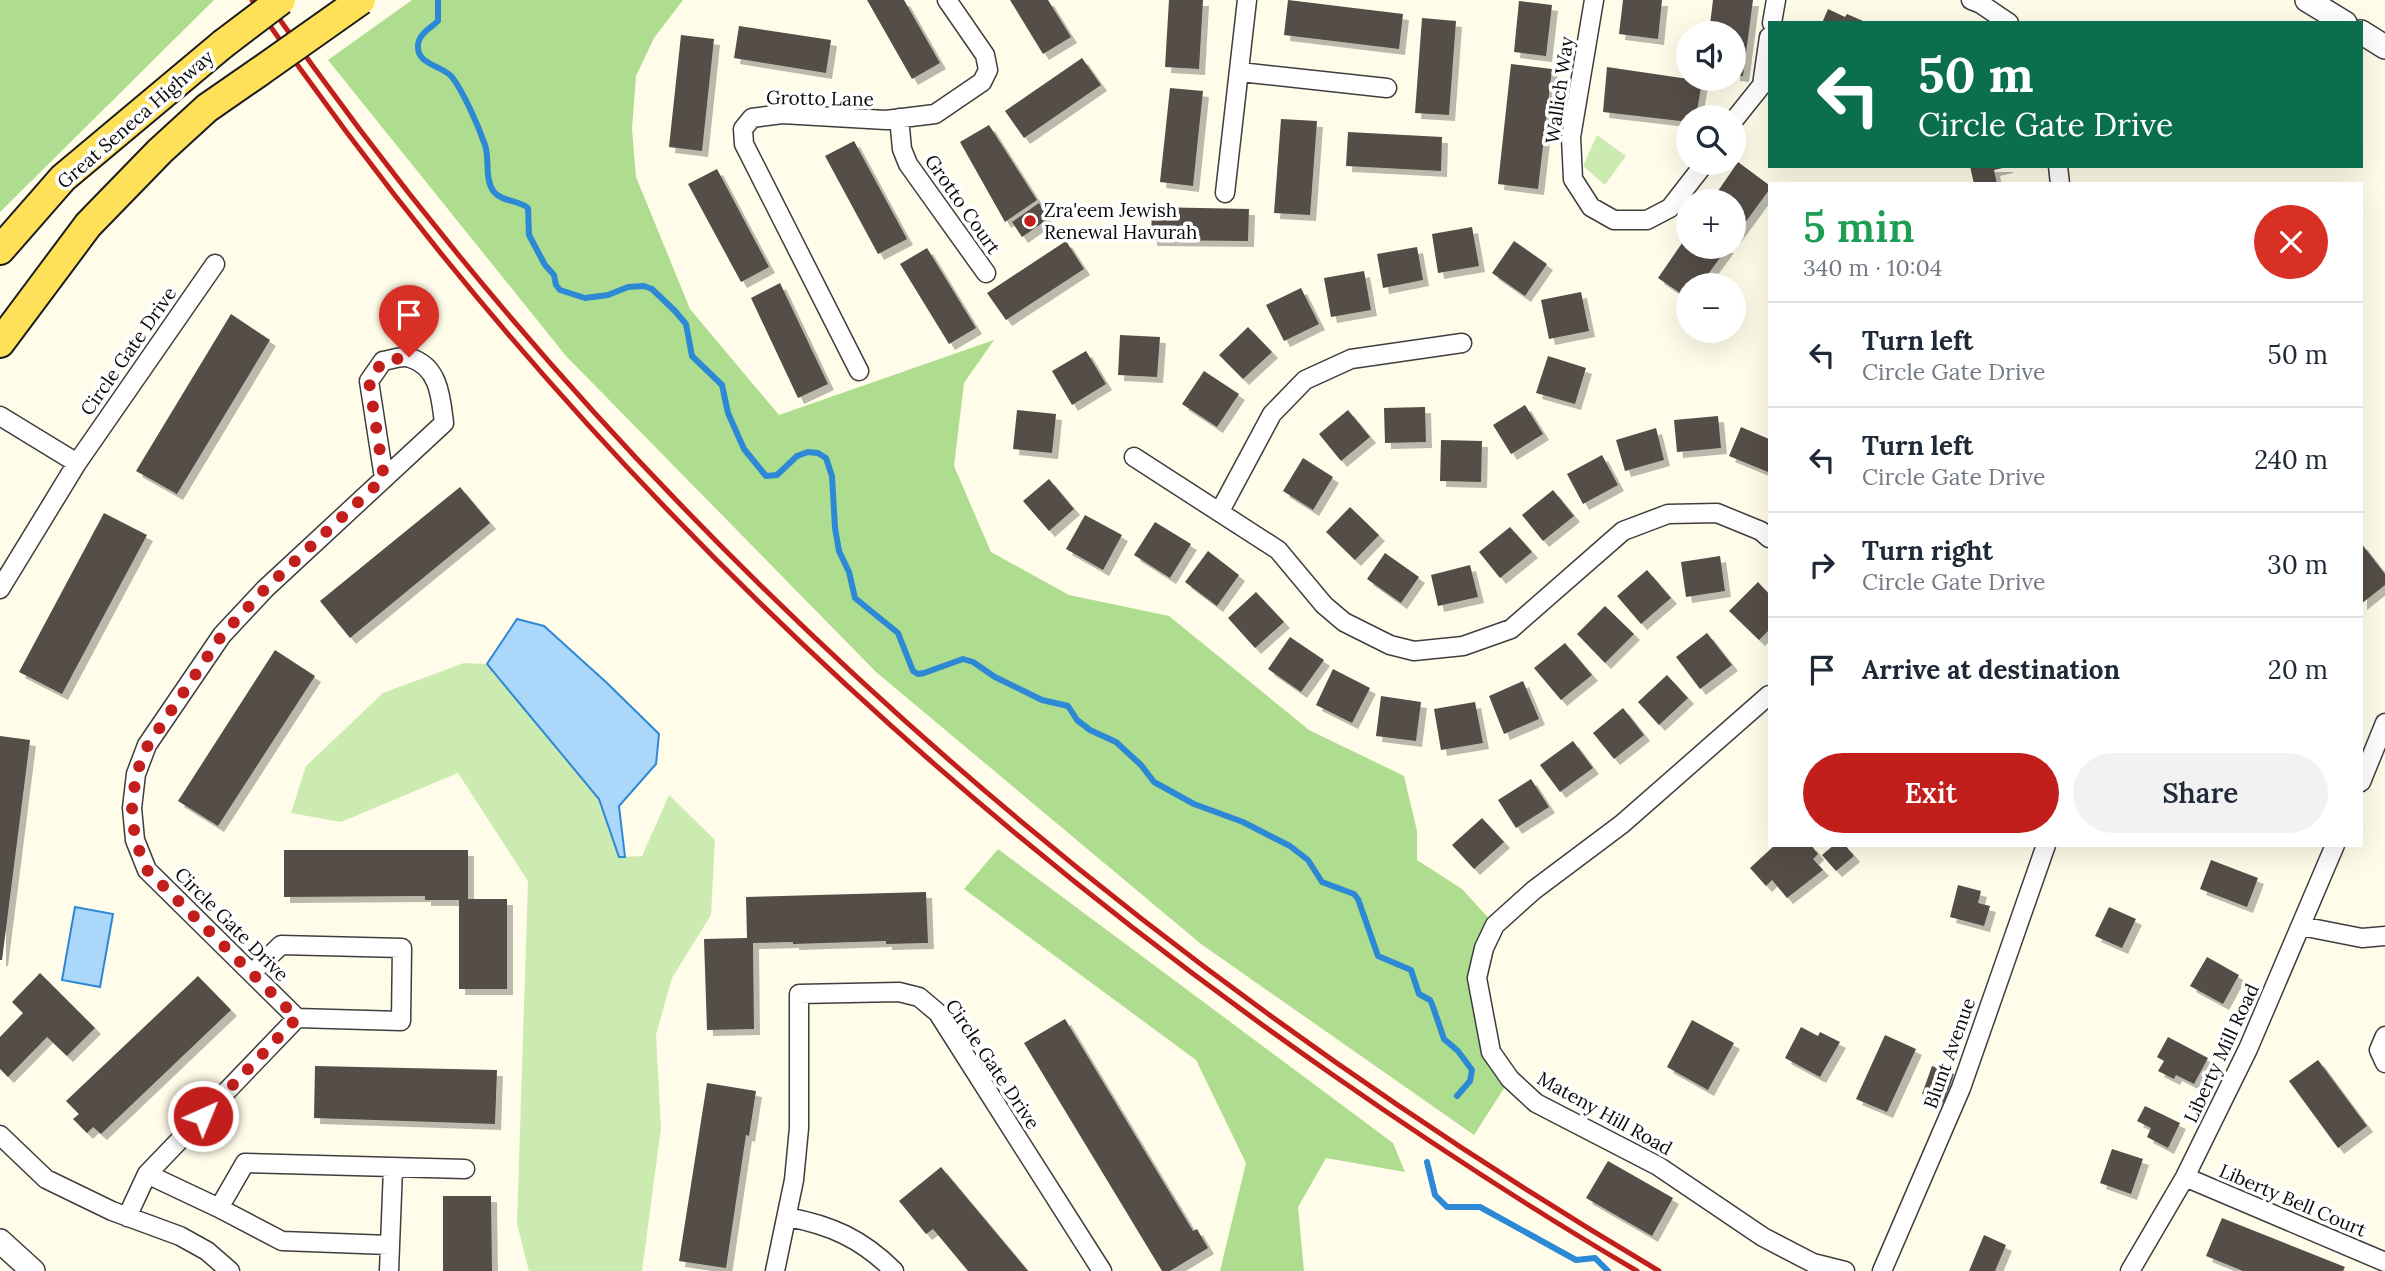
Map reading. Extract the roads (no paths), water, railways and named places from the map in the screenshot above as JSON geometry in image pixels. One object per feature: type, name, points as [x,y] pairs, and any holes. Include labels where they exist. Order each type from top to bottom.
[{"type":"main road","name":"Great Seneca Highway","points":[[0,250],[63,178],[223,44],[281,0]]},
{"type":"main road","name":"Great Seneca Highway","points":[[0,343],[88,225],[179,134],[208,108],[361,0]]},
{"type":"street","name":"Grotto Lane","points":[[859,371],[744,144],[743,129],[752,118],[782,114],[886,120],[935,114],[982,82],[988,70],[985,55],[947,0]]},
{"type":"street","points":[[1226,193],[1247,0]]},
{"type":"street","name":"Wallich Way","points":[[1594,0],[1571,137],[1573,179],[1591,207],[1614,220],[1647,220],[1670,208],[1696,175]]},
{"type":"street","points":[[1772,21],[1776,0]]},
{"type":"street","points":[[1971,0],[2005,21]]},
{"type":"street","points":[[2307,0],[2342,21]]},
{"type":"street","points":[[2363,33],[2385,47]]},
{"type":"street","points":[[1746,105],[1762,85],[1768,44]]},
{"type":"street","points":[[1240,72],[1387,88]]},
{"type":"street","name":"Grotto Court","points":[[900,118],[902,149],[908,164],[986,273]]},
{"type":"street","name":"Circle Gate Drive","points":[[0,589],[77,463],[215,264]]},
{"type":"street","points":[[1220,511],[1272,414],[1306,380],[1351,359],[1462,343]]},
{"type":"street","name":"Circle Gate Drive","points":[[297,1018],[147,870],[135,840],[132,808],[136,774],[148,745],[222,635],[265,589],[444,423],[440,390],[429,368],[409,357],[383,361],[369,381],[384,478]]},
{"type":"street","points":[[0,416],[77,463]]},
{"type":"street","points":[[1134,457],[1278,550],[1324,605],[1344,622],[1390,645],[1414,651],[1462,646],[1511,629],[1623,531],[1668,514],[1717,513],[1761,531],[1768,537]]},
{"type":"street","name":"Mateny Hill Road","points":[[1768,696],[1622,824],[1534,890],[1495,925],[1477,978],[1491,1052],[1510,1079],[1536,1103],[1658,1166],[1773,1242],[1812,1263],[1845,1271]]},
{"type":"street","points":[[2363,777],[2385,723]]},
{"type":"street","name":"Blunt Avenue","points":[[1882,1271],[1961,1088],[2045,847]]},
{"type":"street","name":"Liberty Mill Road","points":[[2130,1271],[2185,1177],[2248,1049],[2333,847]]},
{"type":"street","points":[[2301,926],[2362,938],[2385,936]]},
{"type":"street","points":[[127,1217],[147,1174],[297,1018],[401,1021],[402,948],[281,945],[252,974]]},
{"type":"street","name":"Circle Gate Drive","points":[[775,1271],[787,1217],[799,1128],[799,994],[899,992],[919,997],[938,1013],[1102,1271]]},
{"type":"street","points":[[2385,1035],[2379,1050],[2385,1063]]},
{"type":"street","points":[[0,1135],[46,1179],[127,1217],[180,1236],[208,1251],[219,1268]]},
{"type":"street","points":[[219,1208],[246,1164],[466,1169]]},
{"type":"street","points":[[389,1271],[393,1168]]},
{"type":"street","points":[[147,1174],[282,1241],[389,1245]]},
{"type":"street","name":"Liberty Bell Court","points":[[2185,1177],[2385,1262]]},
{"type":"street","points":[[787,1217],[819,1223],[852,1238],[894,1271]]},
{"type":"street","points":[[0,1241],[33,1271]]},
{"type":"water","points":[[517,619],[544,626],[659,734],[656,764],[619,806],[625,857],[619,857],[599,799],[487,664]]},
{"type":"water","points":[[75,907],[113,914],[100,987],[62,980]]},
{"type":"waterway","points":[[438,0],[438,21],[420,38],[418,46],[421,57],[448,73],[461,92],[485,145],[491,187],[502,198],[528,208],[529,235],[545,265],[554,275],[556,285],[560,290],[585,298],[608,295],[628,287],[644,286],[652,289],[686,324],[692,356],[722,385],[728,413],[744,449],[766,476],[777,475],[797,456],[808,452],[818,453],[826,458],[832,476],[839,551],[849,572],[855,598],[898,633],[913,671],[924,673],[963,659],[1042,700],[1068,706],[1077,720],[1090,730],[1116,742],[1141,765],[1154,782],[1194,804],[1243,822],[1290,846],[1308,860],[1322,882],[1354,894],[1378,956],[1411,970],[1419,994],[1432,1004],[1444,1039],[1458,1051],[1472,1070],[1470,1081],[1457,1096]]},
{"type":"waterway","points":[[1427,1162],[1435,1195],[1447,1207],[1480,1207],[1576,1260],[1595,1258],[1608,1271]]},
{"type":"railway","points":[[252,0],[365,156],[484,306],[611,449],[743,587],[882,718],[1027,843],[1177,962],[1408,1126],[1637,1271]]},
{"type":"railway","points":[[266,0],[408,193],[561,375],[723,548],[894,710],[1073,864],[1261,1009],[1456,1144],[1659,1271]]},
{"type":"place","name":"Zra'eem Jewish Renewal Havurah","points":[[1030,221]]}]
